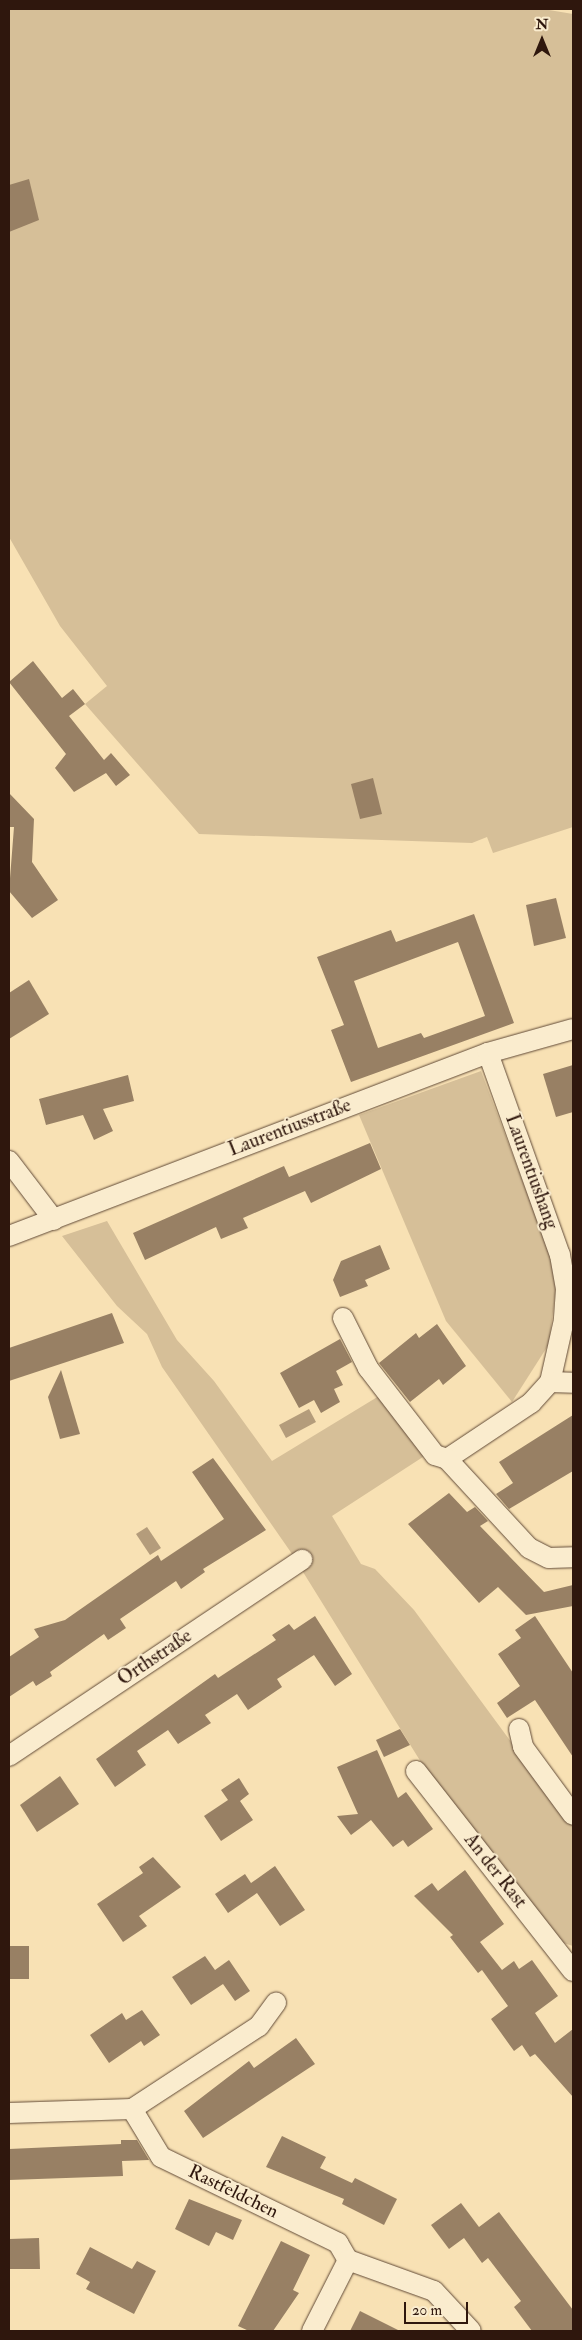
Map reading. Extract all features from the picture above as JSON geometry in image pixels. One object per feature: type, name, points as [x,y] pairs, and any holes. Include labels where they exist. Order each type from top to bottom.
[{"type":"street","name":"Laurentiusstraße","points":[[9,1236],[488,1053],[573,1029]]},
{"type":"street","name":"Laurentiushang","points":[[447,1459],[531,1403],[550,1382],[564,1320],[566,1289],[560,1255],[488,1053]]},
{"type":"street","points":[[9,1161],[54,1220]]},
{"type":"street","points":[[342,1318],[368,1368],[435,1455],[447,1459],[529,1548],[549,1558],[573,1557]]},
{"type":"street","points":[[550,1382],[573,1383]]},
{"type":"street","name":"Orthstraße","points":[[9,1756],[302,1560]]},
{"type":"street","points":[[519,1729],[523,1747],[573,1815]]},
{"type":"street","name":"An der Rast","points":[[416,1771],[573,1971]]},
{"type":"street","points":[[9,2113],[132,2109],[260,2026],[276,2003]]},
{"type":"street","name":"Rastfeldchen","points":[[132,2109],[161,2157],[338,2243],[348,2260]]},
{"type":"street","points":[[312,2331],[348,2260],[434,2291],[471,2331]]},
{"type":"shaded area","points":[[9,9],[543,9],[573,14],[573,827],[493,853],[487,837],[472,843],[199,834],[85,704],[107,686],[60,626],[9,537]]},
{"type":"shaded area","points":[[481,1071],[549,1251],[556,1287],[549,1344],[512,1402],[446,1321],[359,1115]]},
{"type":"shaded area","points":[[107,1221],[177,1340],[214,1381],[272,1461],[379,1396],[426,1455],[332,1516],[361,1564],[375,1569],[414,1610],[573,1826],[573,1946],[560,1942],[424,1767],[290,1551],[162,1367],[147,1334],[117,1306],[62,1236]]},
{"type":"shaded area","points":[[309,1409],[316,1422],[286,1438],[279,1425]]},
{"type":"shaded area","points":[[147,1527],[161,1548],[150,1555],[136,1534]]},
{"type":"building","points":[[29,179],[39,220],[9,232],[9,185]]},
{"type":"building","points":[[33,661],[62,698],[73,689],[85,704],[69,716],[104,760],[111,753],[130,775],[116,786],[106,773],[74,792],[55,768],[66,754],[9,682]]},
{"type":"building","points":[[373,778],[382,814],[360,819],[351,784]]},
{"type":"building","points":[[9,793],[34,819],[32,862],[58,900],[32,918],[9,891],[14,827],[9,827]]},
{"type":"building","points":[[556,898],[566,938],[534,946],[526,905]]},
{"type":"building","points":[[474,914],[514,1023],[351,1082],[331,1030],[344,1025],[317,957],[391,930],[396,942]],"holes":[[[458,942],[485,1016],[424,1038],[421,1033],[378,1048],[354,981]]]},
{"type":"building","points":[[29,980],[49,1014],[9,1039],[9,993]]},
{"type":"building","points":[[573,1065],[573,1112],[556,1117],[543,1074]]},
{"type":"building","points":[[128,1075],[134,1101],[103,1109],[113,1131],[94,1140],[83,1115],[46,1125],[39,1099]]},
{"type":"building","points":[[370,1143],[381,1169],[311,1203],[305,1191],[243,1218],[248,1228],[221,1239],[216,1227],[145,1260],[133,1233],[284,1166],[289,1177]]},
{"type":"building","points":[[380,1245],[390,1269],[365,1280],[368,1286],[340,1297],[333,1280],[341,1261]]},
{"type":"building","points":[[112,1313],[124,1343],[9,1381],[9,1348]]},
{"type":"building","points":[[437,1324],[466,1366],[443,1385],[439,1379],[410,1402],[379,1363],[416,1333],[419,1338]]},
{"type":"building","points":[[340,1339],[352,1362],[336,1371],[343,1385],[334,1389],[340,1402],[321,1413],[314,1400],[299,1408],[280,1373]]},
{"type":"building","points":[[61,1370],[80,1434],[60,1439],[48,1397]]},
{"type":"building","points":[[573,1415],[573,1471],[509,1509],[496,1494],[513,1483],[499,1462]]},
{"type":"building","points":[[213,1458],[266,1530],[203,1569],[205,1572],[181,1589],[176,1581],[120,1619],[126,1628],[108,1640],[104,1634],[50,1672],[52,1676],[36,1686],[33,1681],[9,1697],[9,1657],[39,1637],[34,1629],[65,1620],[158,1555],[161,1561],[224,1519],[192,1472]]},
{"type":"building","points":[[449,1493],[467,1512],[475,1507],[488,1521],[480,1526],[544,1592],[573,1585],[573,1606],[526,1615],[498,1587],[479,1603],[408,1524]]},
{"type":"building","points":[[315,1616],[352,1674],[335,1686],[314,1655],[277,1679],[282,1687],[248,1710],[237,1694],[205,1715],[211,1723],[178,1744],[168,1730],[137,1751],[146,1765],[115,1787],[96,1759],[215,1674],[218,1678],[276,1640],[272,1635],[289,1624],[294,1630]]},
{"type":"building","points":[[535,1616],[573,1673],[573,1757],[535,1700],[507,1718],[497,1703],[520,1686],[498,1654],[521,1638],[515,1630]]},
{"type":"building","points":[[400,1729],[410,1745],[384,1757],[376,1740]]},
{"type":"building","points":[[377,1750],[398,1798],[406,1792],[433,1829],[408,1847],[403,1840],[393,1847],[371,1820],[351,1835],[337,1816],[358,1814],[337,1767]]},
{"type":"building","points":[[60,1776],[79,1804],[37,1832],[20,1805]]},
{"type":"building","points":[[239,1778],[249,1794],[240,1801],[253,1820],[221,1841],[204,1816],[228,1800],[221,1790]]},
{"type":"building","points":[[153,1857],[181,1887],[139,1916],[147,1926],[123,1942],[97,1904],[143,1873],[139,1867]]},
{"type":"building","points":[[275,1866],[305,1910],[280,1926],[257,1893],[228,1913],[215,1894],[245,1874],[251,1883]]},
{"type":"building","points":[[465,1870],[504,1924],[480,1942],[502,1970],[514,1961],[519,1969],[532,1960],[558,1996],[535,2013],[555,2043],[573,2029],[573,2097],[535,2054],[530,2057],[522,2045],[514,2051],[491,2019],[508,2006],[482,1970],[478,1973],[450,1937],[453,1935],[414,1896],[432,1883],[438,1891]]},
{"type":"building","points":[[9,1946],[29,1946],[29,1979],[9,1979]]},
{"type":"building","points":[[205,1956],[215,1970],[229,1960],[250,1991],[235,2001],[223,1984],[191,2005],[172,1977]]},
{"type":"building","points":[[142,2010],[160,2035],[144,2046],[141,2041],[109,2063],[90,2035],[122,2013],[126,2020]]},
{"type":"building","points":[[296,2038],[315,2064],[203,2138],[184,2111],[249,2061],[254,2068]]},
{"type":"building","points":[[282,2136],[326,2157],[320,2168],[352,2183],[355,2178],[397,2199],[384,2225],[342,2204],[344,2199],[266,2167]]},
{"type":"building","points":[[121,2140],[137,2140],[149,2160],[122,2161],[123,2176],[9,2180],[9,2149],[121,2144]]},
{"type":"building","points":[[189,2199],[242,2220],[233,2240],[216,2232],[209,2246],[175,2229]]},
{"type":"building","points":[[461,2203],[479,2227],[499,2212],[573,2310],[573,2331],[532,2331],[514,2307],[521,2301],[488,2258],[482,2263],[464,2238],[449,2249],[431,2225]]},
{"type":"building","points":[[39,2238],[40,2269],[9,2269],[9,2239]]},
{"type":"building","points":[[281,2241],[310,2255],[293,2290],[299,2293],[273,2331],[249,2331],[238,2326]]},
{"type":"building","points":[[90,2247],[132,2269],[137,2261],[156,2271],[134,2314],[86,2289],[90,2282],[76,2274]]},
{"type":"building","points":[[360,2311],[400,2331],[350,2331]]}]
